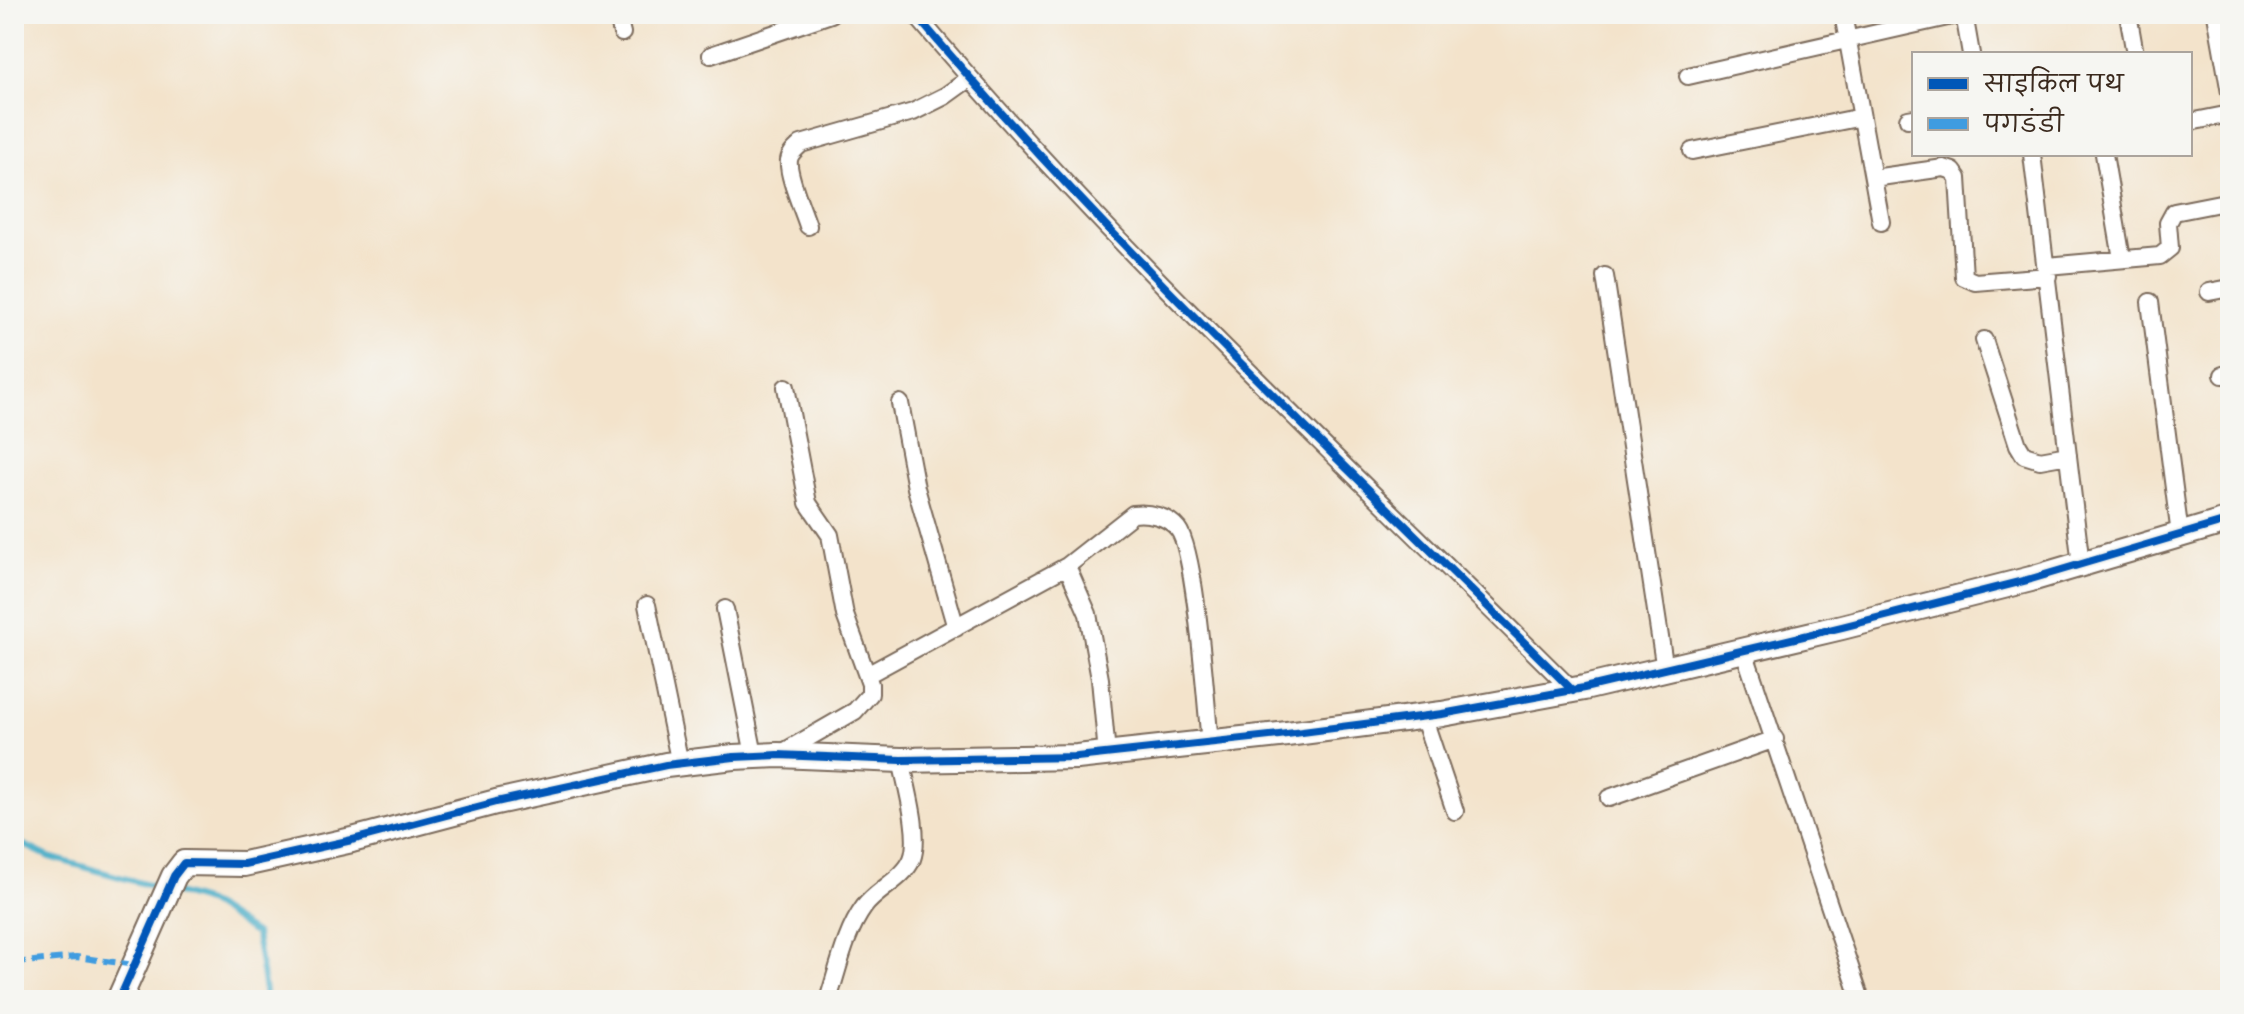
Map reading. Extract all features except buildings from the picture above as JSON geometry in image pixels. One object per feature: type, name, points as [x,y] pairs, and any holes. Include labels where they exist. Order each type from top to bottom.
[{"type":"street","points":[[617,14],[622,33]]},
{"type":"street","points":[[711,55],[831,14]]},
{"type":"street","points":[[915,14],[1123,243],[1230,353],[1573,691]]},
{"type":"street","points":[[1843,14],[1881,222]]},
{"type":"street","points":[[1688,76],[1962,14],[1971,52]]},
{"type":"street","points":[[2128,14],[2135,52]]},
{"type":"street","points":[[2216,14],[2230,93]]},
{"type":"street","points":[[808,226],[790,170],[789,159],[793,151],[801,144],[913,112],[945,96],[970,78]]},
{"type":"street","points":[[2192,122],[2230,114]]},
{"type":"street","points":[[1692,151],[1862,117]]},
{"type":"street","points":[[2032,156],[2081,565]]},
{"type":"street","points":[[2104,156],[2122,259]]},
{"type":"street","points":[[1873,178],[1944,168],[1953,171],[1958,178],[1964,277],[1975,282],[2166,253],[2171,241],[2168,223],[2174,212],[2230,201]]},
{"type":"street","points":[[1605,276],[1665,670]]},
{"type":"street","points":[[2209,292],[2230,288]]},
{"type":"street","points":[[2150,302],[2180,535]]},
{"type":"street","points":[[1984,340],[2024,455],[2040,460],[2068,455]]},
{"type":"street","points":[[778,755],[855,711],[870,694],[867,675],[845,615],[830,535],[808,503],[786,387]]},
{"type":"street","points":[[900,403],[925,523],[956,628]]},
{"type":"street","points":[[867,675],[1067,566],[1133,514],[1157,516],[1179,529],[1184,540],[1191,570],[1210,743]]},
{"type":"street","points":[[119,1000],[174,876],[184,863],[192,861],[224,865],[271,858],[496,802],[680,764],[754,755],[901,760],[1077,757],[1423,716],[1573,691],[2081,565],[2230,520]]},
{"type":"street","points":[[1067,566],[1088,614],[1100,679],[1107,754]]},
{"type":"street","points":[[647,605],[680,764]]},
{"type":"street","points":[[725,609],[754,755]]},
{"type":"street","points":[[1744,651],[1861,1000]]},
{"type":"street","points":[[1423,716],[1455,811]]},
{"type":"street","points":[[1609,798],[1775,739]]},
{"type":"street","points":[[828,1000],[858,915],[912,859],[914,830],[901,760]]},
{"type":"waterway","points":[[14,840],[49,857],[162,889]]},
{"type":"waterway","points":[[173,892],[207,902],[256,934],[264,1000]]},
{"type":"marked path","points":[[14,963],[76,957],[135,965]]},
{"type":"cycle path","points":[[915,14],[992,103],[1154,275],[1573,691]]},
{"type":"cycle path","points":[[119,1000],[174,876],[184,863],[244,864],[352,840],[496,802],[666,765],[778,755],[901,760],[1077,757],[1442,714],[1584,688],[1842,627],[2031,579],[2230,520]]}]
